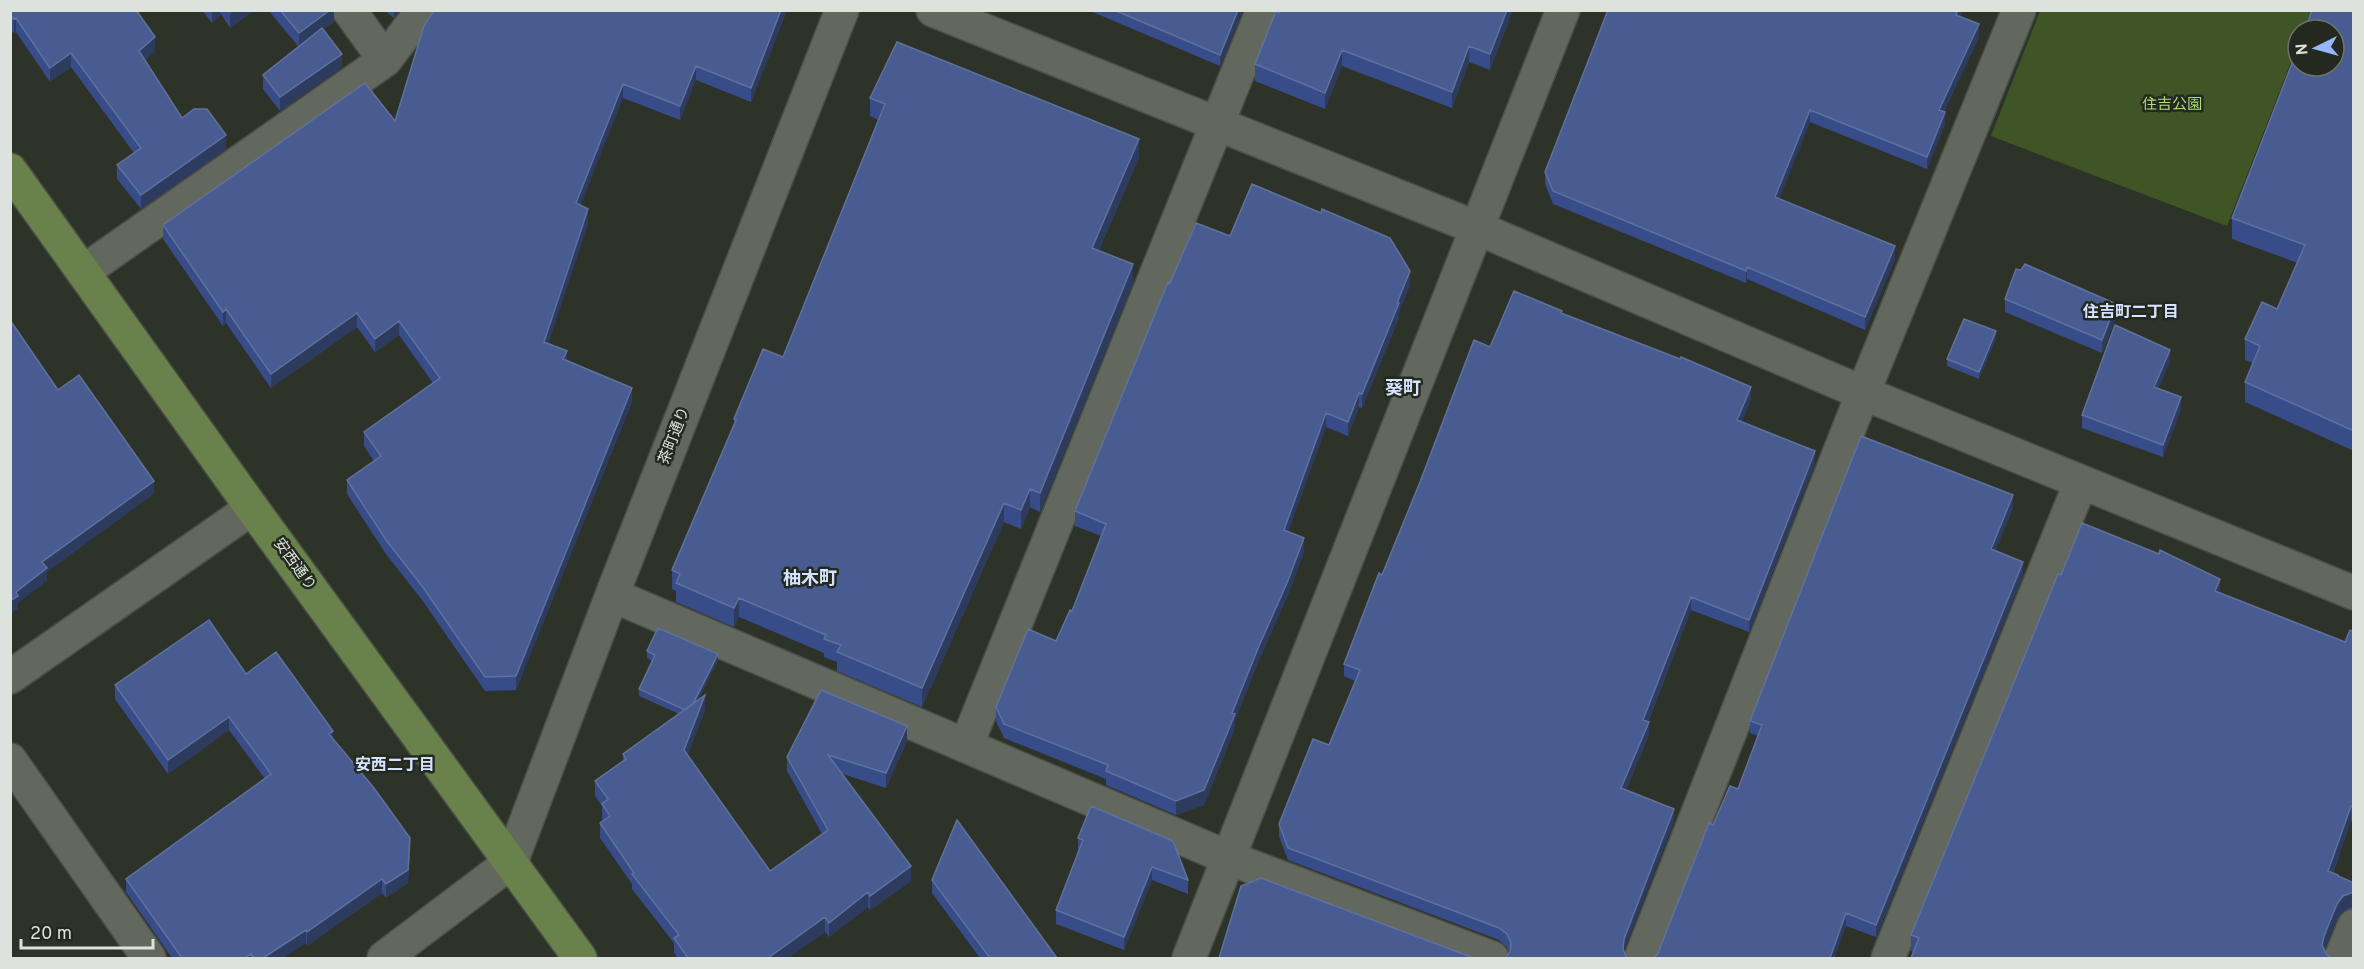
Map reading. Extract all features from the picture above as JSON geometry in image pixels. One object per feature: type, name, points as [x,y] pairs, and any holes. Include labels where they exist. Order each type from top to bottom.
[{"type":"main road","name":"安西通り","points":[[10,170],[252,508],[580,958]]},
{"type":"street","points":[[349,10],[385,60]]},
{"type":"street","points":[[83,272],[385,60],[423,10]]},
{"type":"street","name":"茶町通り","points":[[511,862],[612,595],[842,10]]},
{"type":"street","points":[[933,10],[1477,228],[1863,393],[2354,593]]},
{"type":"street","points":[[966,746],[1263,10]]},
{"type":"street","points":[[1189,958],[1563,10]]},
{"type":"street","points":[[1641,958],[1863,393],[2019,10]]},
{"type":"street","points":[[1888,958],[2081,482]]},
{"type":"street","points":[[10,677],[252,508]]},
{"type":"street","points":[[612,595],[1229,858],[1492,958]]},
{"type":"street","points":[[10,760],[149,958]]},
{"type":"street","points":[[384,958],[511,862]]},
{"type":"street","points":[[2341,958],[2354,926]]},
{"type":"green space","name":"住吉公園","points":[[2040,11],[2311,11],[2308,18],[2286,18],[2286,75],[2227,226],[1991,136]]},
{"type":"building","points":[[10,10],[136,10],[155,37],[139,51],[182,118],[194,109],[207,109],[226,135],[141,195],[117,165],[141,148],[71,53],[50,68],[16,18],[10,15]]},
{"type":"building","points":[[280,10],[330,10],[299,33]]},
{"type":"building","points":[[434,10],[781,10],[751,88],[696,66],[680,106],[623,84],[576,203],[588,209],[544,342],[567,351],[563,359],[632,388],[516,676],[485,677],[422,586],[386,540],[347,480],[381,456],[364,432],[440,378],[399,321],[375,339],[357,313],[271,374],[226,309],[223,312],[163,225],[365,83],[395,121],[424,26]]},
{"type":"building","points":[[1114,10],[1238,10],[1220,55]]},
{"type":"building","points":[[1280,10],[1507,10],[1490,54],[1469,46],[1452,92],[1342,50],[1325,93],[1255,64],[1276,11],[1279,13]]},
{"type":"building","points":[[1608,10],[1958,10],[1956,15],[1979,24],[1939,110],[1945,112],[1927,157],[1810,110],[1775,197],[1895,246],[1865,317],[1747,267],[1746,271],[1553,191],[1545,172]]},
{"type":"building","points":[[2312,10],[2354,10],[2354,431],[2245,382],[2260,346],[2245,339],[2262,302],[2277,309],[2305,245],[2232,218],[2286,78],[2346,78],[2346,18],[2309,18]]},
{"type":"building","points":[[322,28],[342,54],[280,97],[263,75]]},
{"type":"building","points":[[897,42],[1139,139],[1092,248],[1133,264],[1040,493],[1030,489],[1021,510],[1004,503],[922,688],[837,652],[841,645],[824,639],[826,635],[739,598],[734,608],[676,583],[680,574],[672,570],[736,420],[734,419],[763,349],[783,357],[885,104],[870,98]]},
{"type":"building","points":[[1252,184],[1321,213],[1322,209],[1390,238],[1410,271],[1362,394],[1359,393],[1348,422],[1326,413],[1284,530],[1304,538],[1232,713],[1235,714],[1204,790],[1176,801],[1106,771],[1108,765],[1004,724],[996,707],[1028,629],[1056,641],[1070,610],[1072,611],[1106,524],[1075,511],[1168,282],[1170,283],[1196,223],[1230,236]]},
{"type":"building","points":[[2025,264],[2116,304],[2102,340],[2005,299],[2016,269],[2021,270]]},
{"type":"building","points":[[1514,291],[1562,311],[1561,313],[1680,359],[1681,357],[1751,387],[1737,420],[1815,451],[1749,620],[1691,597],[1643,720],[1649,722],[1621,788],[1674,809],[1624,939],[1623,949],[1628,958],[1505,958],[1510,952],[1511,943],[1507,934],[1499,928],[1288,848],[1279,824],[1313,739],[1329,745],[1360,670],[1344,664],[1379,573],[1382,575],[1420,482],[1474,340],[1490,347]]},
{"type":"building","points":[[1964,319],[1996,331],[1979,372],[1947,359]]},
{"type":"building","points":[[10,320],[58,390],[79,375],[154,481],[42,562],[47,568],[16,592],[18,596],[10,601]]},
{"type":"building","points":[[2115,325],[2170,350],[2154,387],[2181,397],[2163,445],[2082,415]]},
{"type":"building","points":[[1861,436],[2013,495],[1991,549],[2023,562],[1876,925],[1846,913],[1830,958],[1654,958],[1658,953],[1709,823],[1713,825],[1730,786],[1738,789],[1762,725],[1750,721]]},
{"type":"building","points":[[2082,523],[2159,554],[2160,550],[2220,579],[2215,591],[2345,642],[2350,630],[2354,632],[2354,807],[2351,806],[2328,871],[2354,883],[2354,892],[2343,896],[2337,904],[2324,936],[2322,945],[2327,955],[2332,958],[1911,958],[1919,938],[1911,935],[2058,574],[2061,575]]},
{"type":"building","points":[[209,620],[246,674],[276,652],[333,731],[329,734],[374,788],[410,838],[408,870],[386,884],[382,879],[307,932],[306,930],[263,958],[254,958],[251,954],[244,958],[182,958],[126,879],[271,774],[229,717],[168,760],[115,685]]},
{"type":"building","points":[[658,628],[718,654],[693,704],[685,710],[639,689],[655,655],[647,651]]},
{"type":"building","points":[[821,690],[907,726],[886,773],[828,755],[911,866],[870,896],[868,892],[829,923],[825,917],[768,958],[688,958],[674,938],[679,935],[632,874],[634,873],[600,823],[610,816],[602,804],[608,799],[595,781],[626,759],[623,754],[705,695],[684,750],[770,871],[828,830],[787,757]]},
{"type":"building","points":[[1091,806],[1173,841],[1188,880],[1152,867],[1124,937],[1056,910],[1083,840],[1078,838]]},
{"type":"building","points":[[957,820],[1057,958],[990,958],[932,880]]},
{"type":"building","points":[[1261,878],[1474,958],[1219,958],[1241,886]]},
{"type":"district","name":"住吉町二丁目","points":[[2131,313]]},
{"type":"district","name":"葵町","points":[[1403,389]]},
{"type":"district","name":"柚木町","points":[[810,579]]},
{"type":"district","name":"安西二丁目","points":[[395,766]]}]
